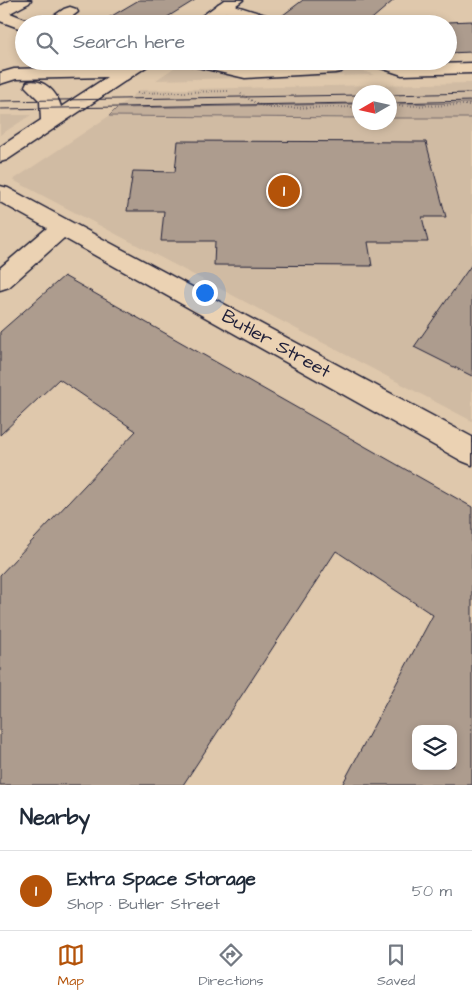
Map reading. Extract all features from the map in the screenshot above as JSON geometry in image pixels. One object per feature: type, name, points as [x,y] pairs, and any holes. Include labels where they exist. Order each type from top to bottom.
[{"type":"main road","points":[[0,13],[23,0]]},
{"type":"main road","points":[[213,15],[230,4],[254,15]]},
{"type":"main road","points":[[65,15],[70,12]]},
{"type":"main road","points":[[0,13],[15,20]]},
{"type":"main road","points":[[457,68],[472,68]]},
{"type":"main road","points":[[33,80],[42,70]]},
{"type":"main road","points":[[0,80],[12,86],[33,80],[106,70]]},
{"type":"main road","points":[[0,156],[129,70]]},
{"type":"main road","points":[[233,70],[245,73],[266,70]]},
{"type":"main road","points":[[33,80],[106,85]]},
{"type":"main road","points":[[33,80],[50,98],[51,122]]},
{"type":"main road","name":"Butler Street","points":[[0,193],[472,452]]},
{"type":"main road","points":[[0,281],[62,227]]},
{"type":"path","points":[[133,93],[232,91]]},
{"type":"path","points":[[241,94],[257,104],[269,108],[352,107]]},
{"type":"path","points":[[397,106],[472,105]]},
{"type":"shaded area","points":[[171,70],[361,70],[374,75],[156,80]]},
{"type":"shaded area","points":[[472,83],[472,103],[397,104],[397,85],[377,85]]},
{"type":"shaded area","points":[[352,86],[352,104],[117,108],[140,90]]},
{"type":"shaded area","points":[[472,103],[472,118],[397,118],[397,104]]},
{"type":"shaded area","points":[[352,104],[352,118],[109,116],[117,108]]},
{"type":"shaded area","points":[[0,115],[31,115],[0,135]]},
{"type":"shaded area","points":[[109,116],[352,118],[352,130],[397,130],[397,118],[472,118],[472,421],[13,180]]},
{"type":"building","points":[[139,0],[195,0],[171,15],[113,15]]},
{"type":"building","points":[[303,0],[394,0],[376,15],[283,15]]},
{"type":"building","points":[[472,21],[472,52],[457,53],[457,22]]},
{"type":"building","points":[[178,141],[426,142],[446,217],[422,217],[428,242],[368,242],[372,266],[214,265],[215,241],[161,241],[164,211],[127,211],[133,171],[175,172]]},
{"type":"building","points":[[472,264],[472,376],[414,347]]},
{"type":"building","points":[[64,276],[472,507],[472,785],[342,785],[433,615],[336,551],[183,785],[0,785],[0,575],[136,431],[59,379],[0,435],[0,332]]},
{"type":"tram line","points":[[397,95],[472,93]]},
{"type":"tram line","points":[[0,101],[352,95]]},
{"type":"tram line","points":[[397,103],[472,101]]},
{"type":"tram line","points":[[0,109],[352,103]]},
{"type":"place","name":"Extra Space Storage","points":[[284,191]]}]
